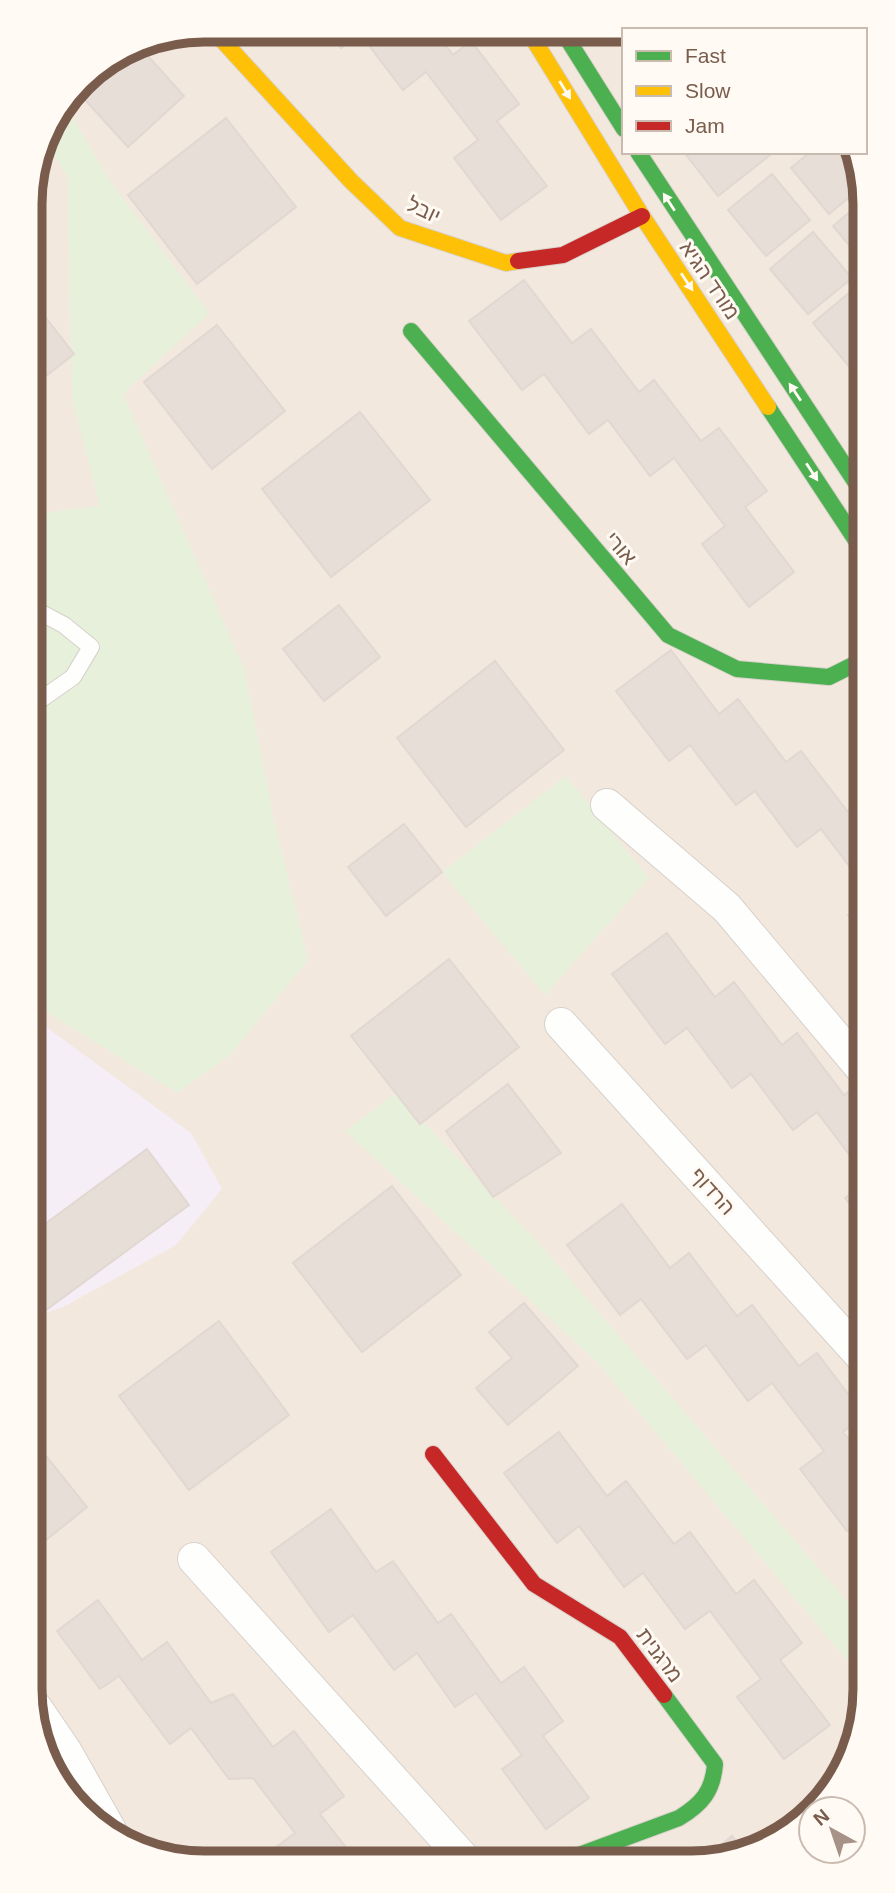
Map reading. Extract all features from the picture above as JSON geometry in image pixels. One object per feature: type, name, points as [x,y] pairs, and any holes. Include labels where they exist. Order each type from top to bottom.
[{"type":"street","name":"יובל","points":[[224,42],[351,181],[400,228],[506,263],[563,255],[642,216]]},
{"type":"street","name":"מורד הגיא","points":[[535,42],[642,216],[853,536]]},
{"type":"street","points":[[569,42],[622,126]]},
{"type":"street","name":"מורד הגיא","points":[[639,154],[853,478]]},
{"type":"street","name":"אורי","points":[[411,331],[668,635],[737,668],[829,677],[853,665]]},
{"type":"street","points":[[607,805],[727,908],[853,1058]]},
{"type":"street","name":"הרדוף","points":[[561,1024],[853,1347]]},
{"type":"street","name":"מרגנית","points":[[433,1454],[534,1584],[620,1637],[715,1764],[714,1784],[703,1801],[677,1819],[590,1851]]},
{"type":"street","points":[[194,1559],[458,1851]]},
{"type":"street","points":[[46,1723],[101,1814]]},
{"type":"lane","points":[[42,613],[64,625],[91,647],[73,677],[42,699]]},
{"type":"shaded area","points":[[204,42],[622,42],[622,154],[845,154],[852,183],[853,204],[853,1699],[841,1751],[826,1779],[814,1795],[797,1795],[797,1812],[753,1839],[712,1850],[691,1851],[183,1850],[132,1834],[97,1811],[69,1779],[54,1751],[43,1710],[42,1689],[42,194],[48,162],[59,132],[82,97],[97,82],[123,64],[152,51],[183,43]]},
{"type":"shaded area","points":[[42,1024],[191,1133],[222,1189],[176,1245],[65,1306],[42,1314]]},
{"type":"green space","points":[[70,113],[110,181],[209,313],[123,394],[244,668],[274,820],[308,960],[231,1054],[177,1093],[42,1009],[42,513],[100,506],[72,400],[67,175],[51,152]]},
{"type":"green space","points":[[566,776],[649,878],[545,995],[442,872]]},
{"type":"green space","points":[[396,1093],[545,1250],[853,1608],[853,1668],[596,1361],[345,1131]]},
{"type":"building","points":[[336,42],[349,42],[341,48]]},
{"type":"building","points":[[366,42],[443,42],[453,55],[472,42],[519,104],[497,121],[547,186],[501,220],[454,158],[478,140],[426,72],[403,90]]},
{"type":"building","points":[[146,54],[184,96],[128,147],[82,97],[105,76]]},
{"type":"building","points":[[226,118],[296,207],[197,284],[128,195]]},
{"type":"building","points":[[686,154],[771,154],[718,196]]},
{"type":"building","points":[[808,154],[845,154],[853,194],[829,214],[791,168]]},
{"type":"building","points":[[772,174],[810,220],[766,256],[728,210]]},
{"type":"building","points":[[853,209],[853,250],[833,226]]},
{"type":"building","points":[[813,232],[852,278],[808,314],[770,269]]},
{"type":"building","points":[[524,280],[572,343],[591,329],[639,392],[654,380],[701,441],[719,428],[767,491],[745,507],[794,572],[749,607],[702,544],[725,526],[674,458],[650,476],[608,420],[589,434],[544,374],[522,390],[469,321]]},
{"type":"building","points":[[853,290],[851,369],[813,323]]},
{"type":"building","points":[[42,313],[74,354],[42,379]]},
{"type":"building","points":[[217,325],[285,411],[212,469],[144,382]]},
{"type":"building","points":[[360,412],[430,500],[331,577],[262,489]]},
{"type":"building","points":[[339,605],[380,657],[324,701],[283,649]]},
{"type":"building","points":[[671,650],[719,714],[738,699],[786,762],[801,751],[848,812],[853,808],[853,871],[821,829],[797,847],[755,791],[736,805],[690,745],[669,761],[616,691]]},
{"type":"building","points":[[495,661],[564,750],[466,827],[397,738]]},
{"type":"building","points":[[404,824],[442,872],[386,916],[348,867]]},
{"type":"building","points":[[667,933],[715,997],[734,982],[782,1045],[797,1033],[844,1095],[853,1088],[853,1160],[817,1112],[793,1130],[751,1074],[732,1088],[687,1028],[665,1044],[612,974]]},
{"type":"building","points":[[449,959],[519,1047],[420,1124],[351,1036]]},
{"type":"building","points":[[508,1084],[561,1153],[493,1197],[446,1131]]},
{"type":"building","points":[[147,1149],[189,1205],[42,1313],[42,1226]]},
{"type":"building","points":[[392,1186],[461,1275],[362,1352],[293,1263]]},
{"type":"building","points":[[853,1192],[853,1209],[845,1198]]},
{"type":"building","points":[[622,1204],[670,1268],[689,1253],[737,1316],[752,1305],[799,1366],[817,1353],[853,1400],[853,1424],[843,1432],[853,1445],[853,1526],[847,1531],[800,1469],[824,1451],[772,1383],[748,1401],[706,1345],[687,1359],[641,1299],[620,1315],[567,1245]]},
{"type":"building","points":[[524,1303],[578,1366],[508,1425],[476,1388],[512,1358],[489,1332]]},
{"type":"building","points":[[219,1321],[289,1415],[189,1490],[119,1396]]},
{"type":"building","points":[[559,1432],[607,1496],[626,1481],[674,1544],[690,1532],[736,1594],[754,1580],[802,1643],[780,1660],[830,1725],[784,1759],[737,1697],[761,1679],[710,1611],[685,1629],[643,1573],[624,1587],[579,1526],[557,1543],[504,1473]]},
{"type":"building","points":[[42,1451],[87,1507],[42,1543]]},
{"type":"building","points":[[331,1509],[376,1572],[393,1561],[438,1623],[451,1614],[501,1683],[524,1667],[563,1721],[543,1736],[589,1798],[546,1829],[502,1769],[522,1755],[476,1693],[455,1707],[417,1653],[394,1670],[353,1615],[329,1632],[271,1552]]},
{"type":"building","points":[[98,1600],[142,1660],[167,1642],[211,1703],[233,1694],[273,1747],[294,1731],[344,1796],[320,1814],[349,1851],[277,1851],[275,1848],[295,1833],[253,1778],[229,1779],[191,1728],[170,1744],[119,1676],[100,1689],[57,1631]]},
{"type":"building","points":[[732,1836],[738,1843],[733,1845],[717,1849]]},
{"type":"traffic: fast","points":[[569,42],[622,126]]},
{"type":"traffic: fast","points":[[639,154],[853,478]]},
{"type":"traffic: fast","points":[[411,331],[668,635],[737,669],[829,677],[853,665]]},
{"type":"traffic: fast","points":[[768,407],[853,536]]},
{"type":"traffic: fast","points":[[590,1851],[679,1818],[700,1802],[709,1789],[715,1764],[664,1695]]},
{"type":"traffic: slow","points":[[224,42],[351,181],[400,228],[506,263],[518,261]]},
{"type":"traffic: slow","points":[[535,42],[642,216],[768,407]]},
{"type":"traffic: jam","points":[[518,261],[563,255],[642,216]]},
{"type":"traffic: jam","points":[[433,1454],[534,1584],[620,1637],[664,1695]]}]
